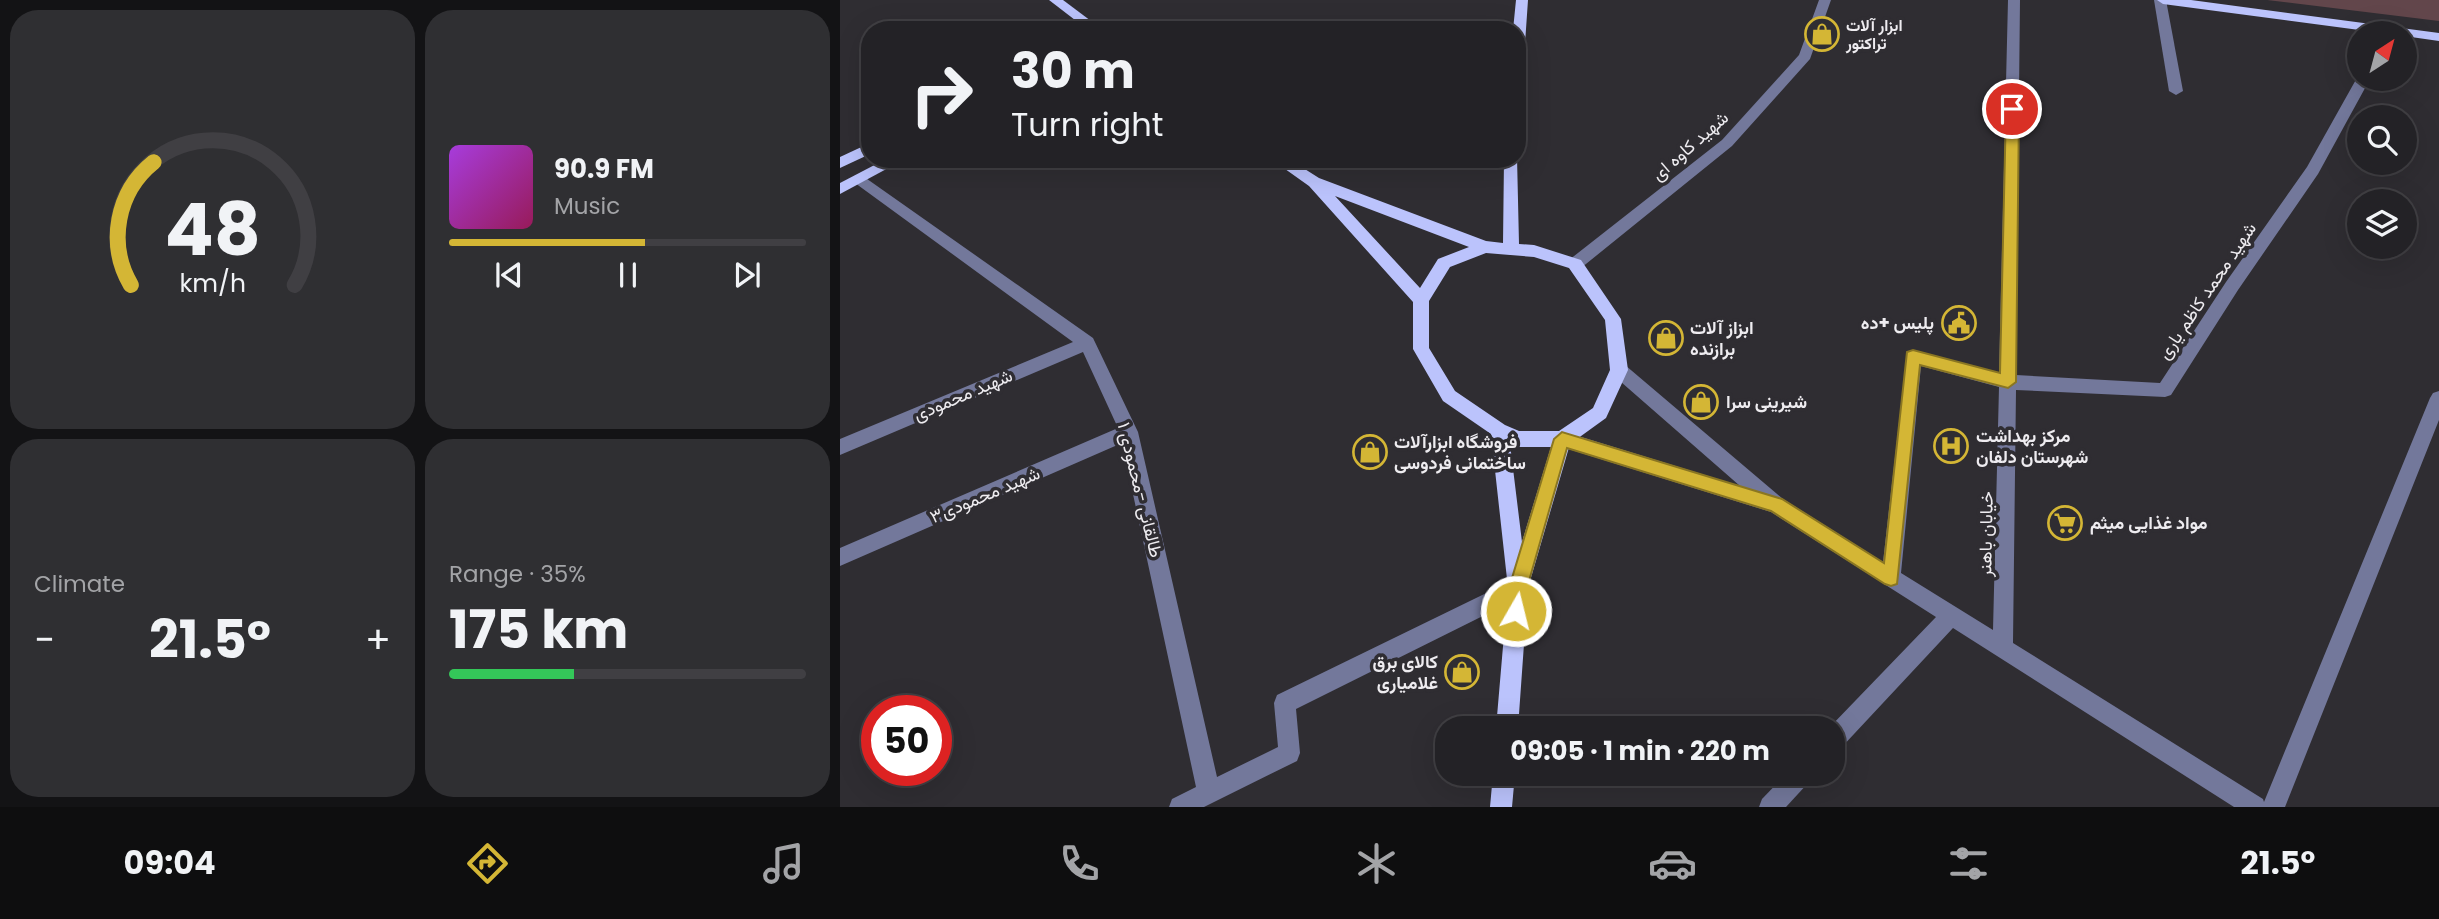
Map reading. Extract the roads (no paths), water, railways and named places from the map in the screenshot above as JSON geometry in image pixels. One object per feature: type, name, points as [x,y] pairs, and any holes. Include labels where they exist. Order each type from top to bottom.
[{"type":"main road","points":[[1055,0],[1084,21]]},
{"type":"main road","points":[[1520,21],[1522,0]]},
{"type":"main road","points":[[2161,0],[2347,26]]},
{"type":"main road","points":[[2417,35],[2439,37]]},
{"type":"main road","points":[[840,163],[861,152]]},
{"type":"main road","points":[[840,190],[882,168]]},
{"type":"main road","points":[[1292,168],[1314,182],[1485,247],[1534,251],[1575,264],[1612,319],[1619,370],[1600,413],[1562,439],[1517,439],[1499,430],[1449,396],[1421,349],[1421,300],[1444,263],[1485,247]]},
{"type":"main road","points":[[1511,168],[1511,249]]},
{"type":"main road","points":[[1314,182],[1421,300]]},
{"type":"main road","points":[[1499,430],[1518,588],[1508,716]]},
{"type":"main road","points":[[1518,588],[1562,439]]},
{"type":"main road","points":[[1501,807],[1503,786]]},
{"type":"street","name":"شهید کاوه ای","points":[[1575,264],[1727,143],[1805,56],[1825,0]]},
{"type":"street","name":"خیابان باهنر","points":[[2003,649],[2014,0]]},
{"type":"street","points":[[2161,0],[2176,91]]},
{"type":"street","name":"شهید محمد کاظم یاری","points":[[2008,382],[2165,390],[2232,286],[2313,170],[2356,91]]},
{"type":"street","name":"طالقانی -محمودی ۱","points":[[860,180],[1087,343],[1129,432],[1209,793]]},
{"type":"street","name":"شهید محمودی","points":[[840,446],[1087,343]]},
{"type":"street","points":[[1891,578],[1913,357],[2008,382]]},
{"type":"street","points":[[1619,370],[1776,505],[2255,807]]},
{"type":"street","points":[[2274,807],[2439,398]]},
{"type":"street","name":"شهید محمودی۳","points":[[840,557],[1129,432]]},
{"type":"street","points":[[1562,439],[1776,505]]},
{"type":"street","points":[[1180,807],[1289,753],[1285,703],[1518,588]]},
{"type":"street","points":[[1845,727],[1951,616]]},
{"type":"street","points":[[1770,807],[1790,786]]},
{"type":"place","name":"ابزار آلات تراکتور","points":[[1822,34]]},
{"type":"place","name":"پلیس +ده","points":[[1959,323]]},
{"type":"place","name":"ابزاز آلات برازنده","points":[[1666,338]]},
{"type":"place","name":"شیرینی سرا","points":[[1701,402]]},
{"type":"place","name":"مرکز بهداشت شهرستان دلفان","points":[[1951,446]]},
{"type":"place","name":"فروشگاه ابزارآلات ساختمانی فردوسی","points":[[1370,452]]},
{"type":"place","name":"مواد غذایی میثم","points":[[2065,523]]},
{"type":"place","name":"کالای برق غلامیاری","points":[[1462,672]]}]
